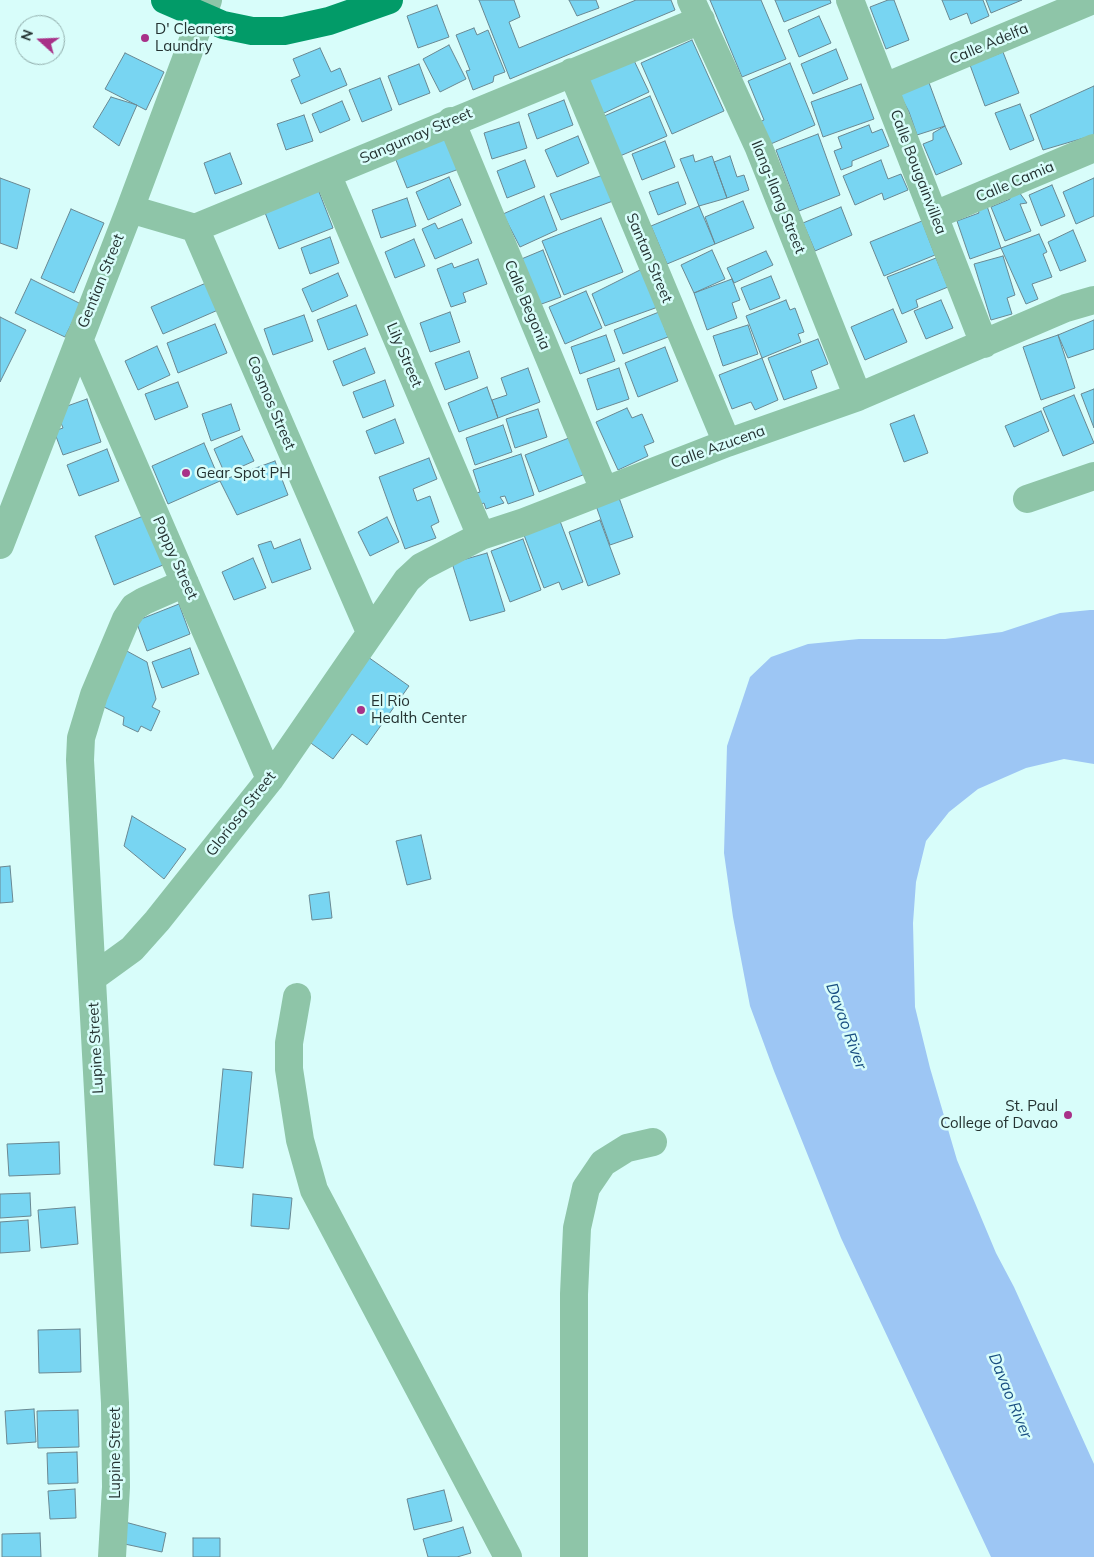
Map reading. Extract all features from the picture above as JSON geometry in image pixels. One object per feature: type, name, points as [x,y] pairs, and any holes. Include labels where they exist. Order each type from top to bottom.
[{"type":"main road","points":[[165,0],[204,8],[223,25],[252,31],[284,31],[329,21],[389,0]]},
{"type":"street","name":"Calle Bougainvillea","points":[[850,0],[984,344]]},
{"type":"street","name":"Calle Adelfa","points":[[885,87],[1093,0]]},
{"type":"street","name":"Gentian Street","points":[[0,545],[130,208],[204,8]]},
{"type":"street","name":"Sangumay Street","points":[[195,228],[572,72],[696,10]]},
{"type":"street","name":"Ilang-Ilang Street","points":[[696,10],[759,148],[858,397]]},
{"type":"street","name":"Santan Street","points":[[572,72],[727,443]]},
{"type":"street","name":"Calle Begonia","points":[[451,121],[604,490]]},
{"type":"street","name":"Calle Camia","points":[[935,216],[1094,148]]},
{"type":"street","name":"Lily Street","points":[[326,174],[481,536]]},
{"type":"street","points":[[130,208],[195,228]]},
{"type":"street","name":"Cosmos Street","points":[[195,228],[370,632]]},
{"type":"street","name":"Calle Azucena","points":[[370,632],[407,580],[421,567],[481,536],[524,522],[727,443],[858,397],[1066,308],[1094,300]]},
{"type":"street","name":"Poppy Street","points":[[78,339],[270,778]]},
{"type":"street","points":[[1027,499],[1094,476]]},
{"type":"street","name":"Lupine Street","points":[[112,1557],[116,1487],[115,1403],[80,760],[85,720],[117,637],[134,607],[185,583]]},
{"type":"street","name":"Gloriosa Street","points":[[92,978],[132,949],[151,928],[270,778],[370,632]]},
{"type":"street","points":[[297,997],[289,1043],[289,1069],[300,1140],[314,1190],[508,1557]]},
{"type":"street","points":[[574,1557],[574,1294],[577,1228],[586,1188],[603,1163],[626,1148],[653,1142]]},
{"type":"water","name":"Davao River","points":[[1094,610],[1094,764],[1064,759],[1026,768],[978,789],[949,812],[926,841],[916,882],[913,923],[915,1007],[930,1068],[957,1160],[996,1253],[1014,1287],[1094,1464],[1094,1557],[991,1557],[841,1238],[750,1006],[733,917],[724,853],[727,746],[750,677],[771,657],[808,644],[859,639],[945,639],[1002,632],[1060,613]]},
{"type":"building","points":[[479,0],[514,0],[520,17],[509,22],[519,48],[636,0],[671,0],[675,10],[510,79]]},
{"type":"building","points":[[569,0],[596,0],[599,8],[577,16]]},
{"type":"building","points":[[710,0],[761,0],[786,59],[742,77]]},
{"type":"building","points":[[775,0],[830,0],[831,3],[784,22]]},
{"type":"building","points":[[888,0],[894,0],[909,40],[886,49],[870,7]]},
{"type":"building","points":[[942,0],[983,0],[989,16],[971,24],[967,13],[950,20]]},
{"type":"building","points":[[986,0],[1022,0],[991,13]]},
{"type":"building","points":[[437,5],[449,37],[418,48],[407,16]]},
{"type":"building","points":[[819,16],[831,43],[799,57],[788,30]]},
{"type":"building","points":[[474,28],[477,35],[488,30],[505,72],[494,76],[493,82],[473,90],[466,71],[470,70],[456,35]]},
{"type":"building","points":[[692,40],[724,111],[672,134],[641,63]]},
{"type":"building","points":[[449,45],[466,79],[440,92],[423,59]]},
{"type":"building","points":[[320,48],[331,72],[340,68],[347,85],[301,104],[291,80],[300,76],[293,59]]},
{"type":"building","points":[[836,49],[848,79],[813,94],[801,64]]},
{"type":"building","points":[[630,52],[649,92],[602,114],[581,75]]},
{"type":"building","points":[[1003,52],[1019,93],[985,106],[970,65]]},
{"type":"building","points":[[125,53],[164,72],[146,110],[105,89]]},
{"type":"building","points":[[790,63],[815,125],[766,146],[757,123],[764,120],[748,81]]},
{"type":"building","points":[[419,64],[430,93],[399,105],[388,76]]},
{"type":"building","points":[[380,78],[392,110],[362,122],[349,90]]},
{"type":"building","points":[[928,80],[945,126],[917,135],[909,112],[898,91]]},
{"type":"building","points":[[861,84],[874,119],[823,137],[811,102]]},
{"type":"building","points":[[1094,86],[1094,135],[1043,150],[1030,115]]},
{"type":"building","points":[[650,96],[667,136],[620,156],[602,117]]},
{"type":"building","points":[[111,97],[137,105],[119,146],[93,127]]},
{"type":"building","points":[[564,100],[573,125],[537,139],[528,114]]},
{"type":"building","points":[[342,101],[350,120],[320,133],[312,114]]},
{"type":"building","points":[[1020,104],[1034,140],[1010,150],[995,113]]},
{"type":"building","points":[[304,115],[313,141],[286,150],[277,124]]},
{"type":"building","points":[[519,122],[527,148],[492,159],[484,133]]},
{"type":"building","points":[[869,125],[872,133],[882,129],[889,146],[852,161],[852,166],[841,170],[834,151],[842,148],[838,137]]},
{"type":"building","points":[[945,126],[962,164],[936,175],[923,144],[933,140],[933,133]]},
{"type":"building","points":[[818,134],[840,195],[799,211],[776,150]]},
{"type":"building","points":[[446,135],[459,169],[407,188],[394,155]]},
{"type":"building","points":[[578,136],[589,163],[557,177],[545,150]]},
{"type":"building","points":[[665,141],[675,167],[642,180],[632,154]]},
{"type":"building","points":[[230,153],[242,184],[215,194],[204,163]]},
{"type":"building","points":[[693,155],[695,162],[712,156],[727,198],[699,206],[680,159]]},
{"type":"building","points":[[730,156],[737,177],[744,175],[749,190],[727,198],[714,162]]},
{"type":"building","points":[[525,160],[535,187],[507,198],[497,171]]},
{"type":"building","points":[[881,160],[888,179],[901,174],[908,190],[884,200],[882,193],[855,205],[843,176]]},
{"type":"building","points":[[603,175],[613,201],[561,220],[550,194]]},
{"type":"building","points":[[449,177],[461,205],[428,220],[416,192]]},
{"type":"building","points":[[0,178],[30,189],[17,249],[0,243]]},
{"type":"building","points":[[1094,178],[1094,216],[1076,224],[1063,192]]},
{"type":"building","points":[[678,182],[686,204],[658,215],[649,192]]},
{"type":"building","points":[[1052,185],[1065,216],[1041,226],[1029,195]]},
{"type":"building","points":[[318,189],[333,228],[279,249],[264,210]]},
{"type":"building","points":[[1019,192],[1027,203],[1020,204],[1031,231],[1005,241],[991,207],[1010,199],[1009,194]]},
{"type":"building","points":[[544,196],[557,230],[520,247],[503,214]]},
{"type":"building","points":[[407,198],[416,226],[381,238],[372,210]]},
{"type":"building","points":[[985,200],[1001,248],[970,259],[957,221],[979,213],[975,204]]},
{"type":"building","points":[[743,201],[754,228],[715,244],[705,217]]},
{"type":"building","points":[[699,206],[715,244],[667,264],[651,226]]},
{"type":"building","points":[[841,207],[852,235],[815,251],[803,223]]},
{"type":"building","points":[[71,209],[104,223],[74,293],[41,278]]},
{"type":"building","points":[[601,218],[623,272],[564,295],[542,241]]},
{"type":"building","points":[[462,219],[472,243],[435,259],[422,229],[435,223],[438,229]]},
{"type":"building","points":[[922,221],[935,255],[884,276],[870,242]]},
{"type":"building","points":[[1073,230],[1086,261],[1060,271],[1048,242]]},
{"type":"building","points":[[1039,234],[1047,252],[1043,254],[1052,277],[1032,284],[1038,299],[1026,304],[1001,248]]},
{"type":"building","points":[[330,237],[339,263],[310,274],[301,248]]},
{"type":"building","points":[[414,239],[425,266],[395,278],[385,252]]},
{"type":"building","points":[[543,250],[561,297],[536,306],[519,260]]},
{"type":"building","points":[[712,250],[725,279],[694,293],[681,265]]},
{"type":"building","points":[[766,251],[773,265],[734,283],[727,268]]},
{"type":"building","points":[[1003,256],[1015,295],[1007,298],[1012,314],[991,320],[974,264]]},
{"type":"building","points":[[936,258],[948,287],[916,300],[918,307],[902,314],[887,277]]},
{"type":"building","points":[[478,259],[487,284],[463,293],[466,302],[451,307],[437,269],[452,263],[454,268]]},
{"type":"building","points":[[642,269],[658,307],[605,326],[592,294]]},
{"type":"building","points":[[338,273],[348,296],[312,312],[302,289]]},
{"type":"building","points":[[771,276],[780,298],[750,310],[741,288]]},
{"type":"building","points":[[31,279],[81,304],[65,337],[15,313]]},
{"type":"building","points":[[732,279],[740,300],[732,303],[737,318],[707,330],[694,293]]},
{"type":"building","points":[[206,283],[218,310],[163,334],[151,307]]},
{"type":"building","points":[[586,291],[602,328],[565,344],[549,307]]},
{"type":"building","points":[[786,300],[790,310],[795,308],[804,332],[798,334],[801,342],[762,358],[746,316]]},
{"type":"building","points":[[941,300],[953,328],[926,339],[914,311]]},
{"type":"building","points":[[356,305],[368,335],[328,350],[317,320]]},
{"type":"building","points":[[893,309],[907,342],[865,360],[851,327]]},
{"type":"building","points":[[450,312],[460,342],[430,352],[420,323]]},
{"type":"building","points":[[659,312],[668,337],[623,354],[614,330]]},
{"type":"building","points":[[304,315],[313,341],[273,355],[264,329]]},
{"type":"building","points":[[0,317],[26,330],[0,382]]},
{"type":"building","points":[[1094,320],[1094,349],[1068,358],[1058,335]]},
{"type":"building","points":[[215,324],[227,353],[178,373],[167,343]]},
{"type":"building","points":[[748,325],[758,354],[723,366],[713,336]]},
{"type":"building","points":[[606,335],[615,361],[580,374],[571,347]]},
{"type":"building","points":[[1058,335],[1075,388],[1041,400],[1023,347]]},
{"type":"building","points":[[818,339],[828,364],[811,371],[817,388],[784,400],[768,358]]},
{"type":"building","points":[[157,346],[170,375],[138,390],[125,361]]},
{"type":"building","points":[[665,347],[678,381],[638,397],[625,363]]},
{"type":"building","points":[[365,348],[375,373],[343,386],[333,361]]},
{"type":"building","points":[[469,351],[478,378],[445,390],[435,363]]},
{"type":"building","points":[[762,358],[778,400],[755,410],[751,402],[732,409],[719,375]]},
{"type":"building","points":[[528,368],[540,402],[498,418],[492,400],[507,395],[501,378]]},
{"type":"building","points":[[619,368],[629,399],[597,410],[587,379]]},
{"type":"building","points":[[385,380],[394,406],[363,418],[353,392]]},
{"type":"building","points":[[178,382],[188,407],[155,420],[145,394]]},
{"type":"building","points":[[487,387],[498,418],[459,432],[448,403]]},
{"type":"building","points":[[1094,389],[1094,428],[1081,394]]},
{"type":"building","points":[[1074,395],[1094,443],[1063,456],[1043,408]]},
{"type":"building","points":[[87,399],[101,442],[63,455],[54,431],[63,428],[56,410]]},
{"type":"building","points":[[231,404],[240,430],[211,441],[202,414]]},
{"type":"building","points":[[627,408],[632,418],[642,414],[654,442],[644,446],[648,456],[618,470],[596,422]]},
{"type":"building","points":[[538,409],[547,437],[515,448],[506,419]]},
{"type":"building","points":[[1041,411],[1049,431],[1014,447],[1005,426]]},
{"type":"building","points":[[914,415],[928,453],[904,462],[890,424]]},
{"type":"building","points":[[395,419],[404,443],[375,454],[366,431]]},
{"type":"building","points":[[503,425],[512,452],[475,465],[466,438]]},
{"type":"building","points":[[242,436],[254,461],[225,474],[214,449]]},
{"type":"building","points":[[574,436],[588,473],[539,492],[525,455]]},
{"type":"building","points":[[204,443],[220,481],[168,504],[152,466]]},
{"type":"building","points":[[107,449],[119,481],[79,496],[67,465]]},
{"type":"building","points":[[521,454],[534,495],[508,504],[505,496],[500,497],[504,503],[486,509],[484,503],[477,506],[473,494],[480,492],[473,470]]},
{"type":"building","points":[[429,458],[437,479],[413,489],[417,501],[430,496],[439,522],[431,526],[436,538],[405,549],[379,477]]},
{"type":"building","points":[[275,461],[288,495],[237,515],[220,481]]},
{"type":"building","points":[[618,495],[633,537],[610,545],[595,503]]},
{"type":"building","points":[[148,514],[168,563],[114,585],[95,536]]},
{"type":"building","points":[[387,517],[399,542],[370,556],[358,532]]},
{"type":"building","points":[[600,520],[620,574],[588,586],[569,532]]},
{"type":"building","points":[[560,521],[583,582],[562,590],[559,582],[544,588],[524,535]]},
{"type":"building","points":[[300,539],[311,569],[272,583],[258,545],[271,541],[274,549]]},
{"type":"building","points":[[523,539],[541,590],[510,602],[491,551]]},
{"type":"building","points":[[487,553],[505,611],[470,621],[452,563]]},
{"type":"building","points":[[253,558],[266,588],[234,600],[222,572]]},
{"type":"building","points":[[179,604],[190,634],[147,651],[136,621]]},
{"type":"building","points":[[190,648],[199,674],[162,688],[152,662]]},
{"type":"building","points":[[125,650],[147,662],[156,699],[152,707],[160,711],[151,731],[141,726],[138,732],[123,725],[124,717],[96,703]]},
{"type":"building","name":"El Rio Health Center","points":[[368,657],[409,686],[367,745],[352,734],[333,759],[308,741]]},
{"type":"building","points":[[132,816],[186,849],[164,879],[124,846]]},
{"type":"building","points":[[421,835],[431,879],[407,885],[396,841]]},
{"type":"building","points":[[10,866],[13,902],[0,903],[0,867]]},
{"type":"building","points":[[329,892],[332,918],[312,920],[309,895]]},
{"type":"building","points":[[223,1069],[252,1072],[243,1168],[214,1165]]},
{"type":"building","points":[[59,1142],[60,1174],[9,1176],[7,1144]]},
{"type":"building","points":[[30,1193],[31,1216],[0,1218],[0,1194]]},
{"type":"building","points":[[253,1194],[292,1198],[289,1229],[251,1226]]},
{"type":"building","points":[[75,1207],[78,1244],[41,1248],[38,1210]]},
{"type":"building","points":[[28,1220],[30,1251],[0,1253],[0,1222]]},
{"type":"building","points":[[80,1329],[81,1372],[39,1373],[38,1330]]},
{"type":"building","points":[[34,1409],[36,1442],[7,1444],[5,1411]]},
{"type":"building","points":[[78,1410],[79,1447],[38,1448],[37,1411]]},
{"type":"building","points":[[77,1452],[78,1483],[48,1484],[47,1453]]},
{"type":"building","points":[[75,1489],[76,1518],[50,1519],[48,1491]]},
{"type":"building","points":[[444,1490],[452,1521],[414,1530],[407,1499]]},
{"type":"building","points":[[125,1522],[166,1533],[162,1552],[120,1543]]},
{"type":"building","points":[[463,1527],[471,1553],[457,1557],[428,1557],[423,1539]]},
{"type":"building","points":[[40,1533],[41,1557],[2,1557],[2,1534]]},
{"type":"building","points":[[193,1538],[220,1538],[220,1557],[193,1557]]},
{"type":"place","name":"D' Cleaners Laundry","points":[[145,38]]},
{"type":"place","name":"Gear Spot PH","points":[[186,473]]},
{"type":"place","name":"El Rio Health Center","points":[[361,710]]},
{"type":"place","name":"St. Paul College of Davao","points":[[1068,1115]]}]
